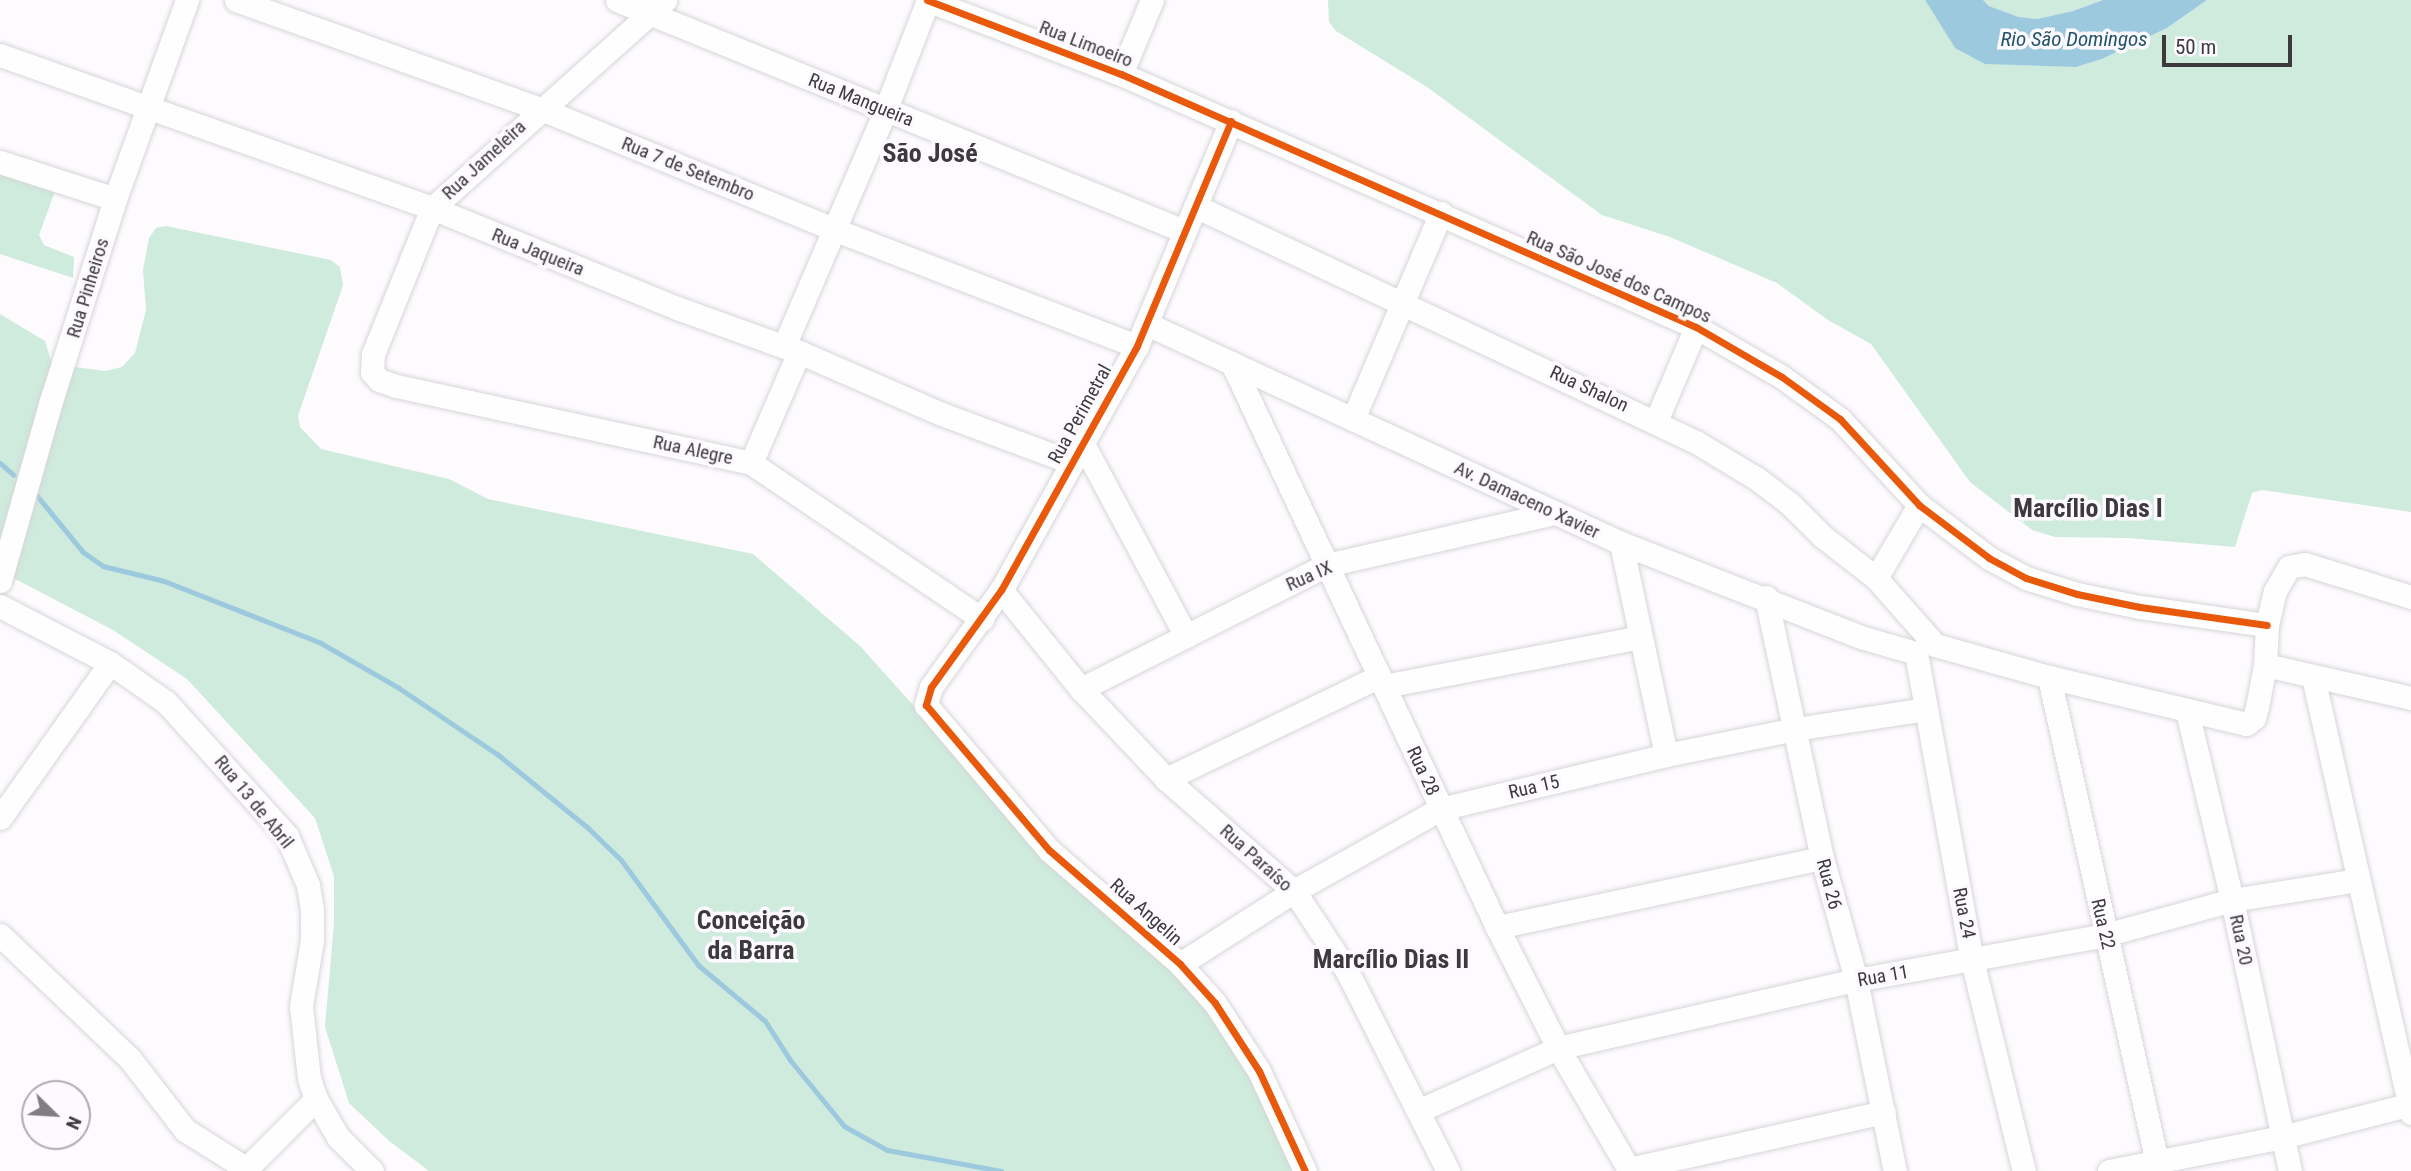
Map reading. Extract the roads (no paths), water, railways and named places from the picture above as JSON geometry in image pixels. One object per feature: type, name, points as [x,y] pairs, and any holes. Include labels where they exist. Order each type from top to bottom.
[{"type":"street","name":"Rua Pinheiros","points":[[0,580],[51,401],[115,199],[187,0]]},
{"type":"street","name":"Rua 7 de Setembro","points":[[236,0],[541,109],[833,229],[1137,346]]},
{"type":"street","name":"Rua Mangueira","points":[[617,0],[658,7],[885,111],[1184,231]]},
{"type":"street","points":[[751,463],[833,229],[885,111],[928,0]]},
{"type":"street","name":"Rua Limoeiro","points":[[928,0],[956,5],[1231,121]]},
{"type":"street","points":[[1121,74],[1152,0]]},
{"type":"street","name":"Rua Jameleira","points":[[370,368],[432,208],[658,7]]},
{"type":"street","name":"Rua Jaqueira","points":[[0,55],[432,208],[680,309],[792,349],[939,413],[1077,453]]},
{"type":"street","name":"Rua Perimetral","points":[[926,705],[931,687],[1002,590],[1137,346],[1231,121]]},
{"type":"street","name":"Rua São José dos Campos","points":[[1231,121],[1696,327],[1782,377],[1840,419],[1919,505],[1989,558],[2026,578],[2077,594],[2140,607],[2267,625]]},
{"type":"street","points":[[0,162],[115,199]]},
{"type":"street","name":"Rua Shalon","points":[[1195,206],[1656,421],[1756,478],[1876,578],[1926,649]]},
{"type":"street","points":[[1353,419],[1401,300],[1441,213]]},
{"type":"street","name":"Av. Damaceno Xavier","points":[[1147,324],[1554,513],[1864,638],[2049,677],[2235,724],[2250,721],[2255,715],[2265,666]]},
{"type":"street","points":[[1656,421],[1696,327]]},
{"type":"street","name":"Rua 28","points":[[1232,363],[1497,927],[1558,1048],[1630,1170]]},
{"type":"street","name":"Rua Alegre","points":[[370,368],[379,380],[396,386],[751,463],[982,619]]},
{"type":"street","points":[[1077,453],[1186,636]]},
{"type":"street","points":[[1876,578],[1919,505]]},
{"type":"street","name":"Rua IX","points":[[1081,689],[1327,565],[1554,513]]},
{"type":"street","points":[[1621,542],[1666,755]]},
{"type":"street","points":[[2411,597],[2305,564],[2293,564],[2275,590],[2267,625],[2265,666],[2411,698]]},
{"type":"street","name":"Rua Paraíso","points":[[1002,590],[1081,689],[1166,779],[1294,891],[1347,971],[1448,1171]]},
{"type":"street","name":"Rua 26","points":[[1766,597],[1822,858],[1856,980],[1895,1171]]},
{"type":"street","name":"Rua 13 de Abril","points":[[0,606],[110,663],[176,712],[280,827],[300,860],[312,909],[310,950],[301,1006],[306,1057],[316,1099],[338,1137],[372,1171]]},
{"type":"street","points":[[1166,779],[1382,681],[1640,636]]},
{"type":"street","name":"Rua 24","points":[[1926,649],[1925,709],[1972,960],[2024,1171]]},
{"type":"street","points":[[0,818],[110,663]]},
{"type":"street","name":"Rua 22","points":[[2049,677],[2158,1166]]},
{"type":"street","points":[[2109,1171],[2158,1166],[2410,1107],[2313,677]]},
{"type":"street","name":"Rua Angelin","points":[[926,705],[1049,850],[1180,964],[1215,1003],[1242,1041],[1305,1171]]},
{"type":"street","name":"Rua 15","points":[[1180,964],[1294,891],[1440,808],[1666,755],[1795,729],[1925,709]]},
{"type":"street","name":"Rua 20","points":[[2187,711],[2232,900],[2290,1171]]},
{"type":"street","points":[[1497,927],[1822,858]]},
{"type":"street","name":"Rua 11","points":[[1418,1111],[1558,1048],[1856,980],[2105,935],[2232,900],[2358,880]]},
{"type":"street","points":[[0,935],[130,1059],[185,1130],[249,1170],[316,1099]]},
{"type":"street","points":[[1630,1170],[1884,1112]]},
{"type":"water","name":"Rio São Domingos","points":[[1925,0],[1983,0],[1989,6],[2019,17],[2037,19],[2073,11],[2103,0],[2207,0],[2167,28],[2102,59],[2076,67],[1985,64],[1955,48]]},
{"type":"waterway","points":[[0,463],[14,475]]},
{"type":"waterway","points":[[33,491],[83,552],[103,566],[164,581],[319,642],[399,688],[497,754],[588,828],[621,860],[698,965],[765,1021],[790,1060],[844,1126],[887,1150],[1001,1171]]},
{"type":"district","name":"São José","points":[[930,154]]},
{"type":"district","name":"Marcílio Dias I","points":[[2088,509]]},
{"type":"district","name":"Conceição da Barra","points":[[751,936]]},
{"type":"district","name":"Marcílio Dias II","points":[[1391,960]]}]
